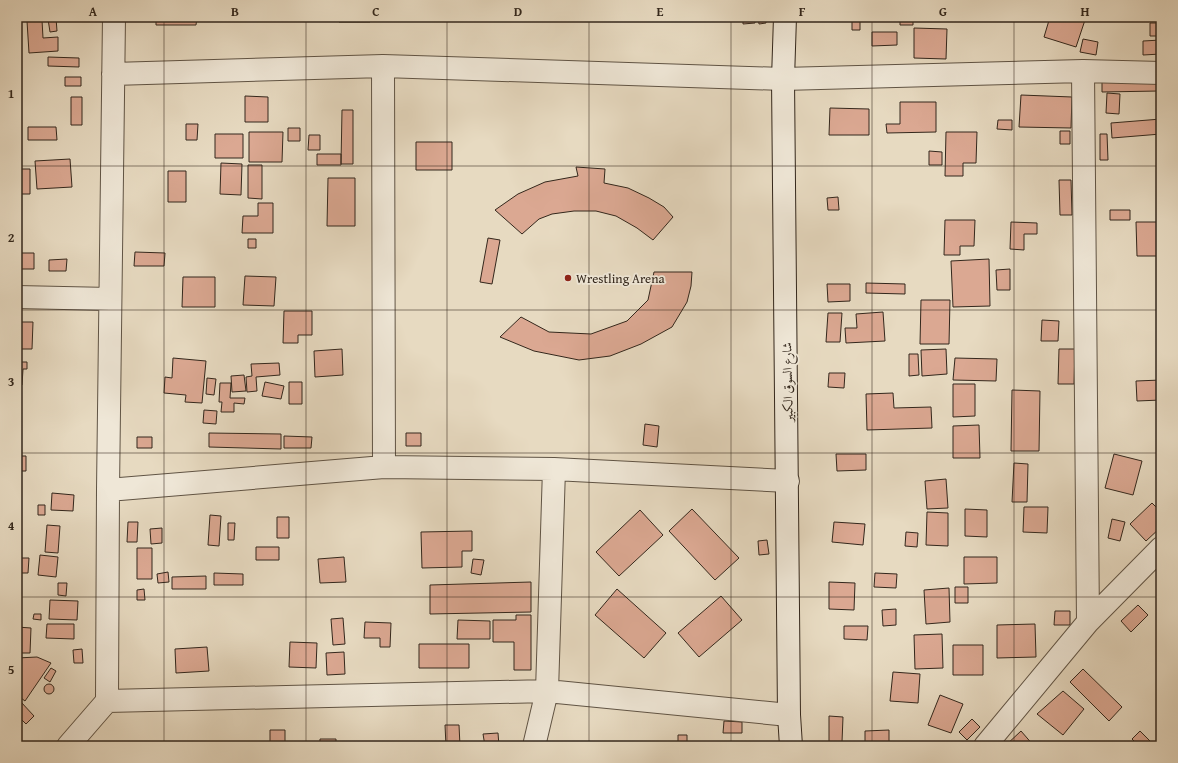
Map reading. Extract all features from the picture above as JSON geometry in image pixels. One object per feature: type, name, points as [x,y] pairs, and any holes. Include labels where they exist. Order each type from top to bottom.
[{"type":"street","points":[[68,746],[107,701],[114,17]]},
{"type":"street","name":"شارع السوق الكبير","points":[[785,17],[784,79],[789,715],[791,746]]},
{"type":"street","points":[[113,74],[383,66],[784,79],[1083,70],[1161,73]]},
{"type":"street","points":[[383,66],[384,467]]},
{"type":"street","points":[[1083,70],[1088,622]]},
{"type":"street","points":[[17,297],[110,299]]},
{"type":"street","points":[[108,490],[384,467],[554,469],[788,481]]},
{"type":"street","points":[[534,746],[547,691],[554,469]]},
{"type":"street","points":[[985,746],[1088,622],[1161,548]]},
{"type":"street","points":[[107,701],[547,691],[789,715]]},
{"type":"building","points":[[156,17],[197,17],[196,25],[156,25]]},
{"type":"building","points":[[340,17],[370,17],[370,22],[339,22]]},
{"type":"building","points":[[613,17],[630,17],[630,20],[613,20]]},
{"type":"building","points":[[743,17],[755,17],[755,23],[743,24]]},
{"type":"building","points":[[758,17],[766,17],[766,23],[759,24]]},
{"type":"building","points":[[852,17],[860,17],[860,30],[852,30]]},
{"type":"building","points":[[881,17],[893,17],[893,20],[881,20]]},
{"type":"building","points":[[900,17],[913,17],[913,25],[900,25]]},
{"type":"building","points":[[1050,17],[1086,17],[1076,47],[1044,37]]},
{"type":"building","points":[[56,18],[57,31],[50,32],[48,19]]},
{"type":"building","points":[[42,20],[43,38],[58,37],[58,51],[29,53],[27,21]]},
{"type":"building","points":[[1150,23],[1161,23],[1161,36],[1150,36]]},
{"type":"building","points":[[914,28],[947,29],[946,59],[914,58]]},
{"type":"building","points":[[872,32],[897,32],[897,45],[872,46]]},
{"type":"building","points":[[1083,39],[1098,42],[1096,55],[1080,52]]},
{"type":"building","points":[[1161,40],[1161,54],[1143,55],[1143,41]]},
{"type":"building","points":[[48,57],[79,58],[79,67],[48,66]]},
{"type":"building","points":[[65,77],[81,77],[81,86],[65,86]]},
{"type":"building","points":[[1159,77],[1159,91],[1102,92],[1102,78]]},
{"type":"building","points":[[1107,93],[1120,94],[1119,114],[1106,113]]},
{"type":"building","points":[[1021,95],[1072,97],[1071,128],[1019,127]]},
{"type":"building","points":[[245,96],[268,97],[268,122],[245,122]]},
{"type":"building","points":[[71,97],[82,97],[82,125],[71,125]]},
{"type":"building","points":[[900,102],[936,102],[936,132],[887,133],[886,124],[900,124]]},
{"type":"building","points":[[830,108],[869,109],[869,135],[829,135]]},
{"type":"building","points":[[342,110],[353,110],[353,164],[341,164]]},
{"type":"building","points":[[1161,119],[1161,134],[1112,138],[1111,123]]},
{"type":"building","points":[[998,120],[1012,120],[1012,130],[997,129]]},
{"type":"building","points":[[186,124],[198,124],[197,140],[186,140]]},
{"type":"building","points":[[28,127],[56,127],[57,140],[28,140]]},
{"type":"building","points":[[288,128],[300,128],[300,141],[288,141]]},
{"type":"building","points":[[1060,131],[1070,131],[1070,144],[1060,144]]},
{"type":"building","points":[[249,132],[283,132],[282,162],[249,162]]},
{"type":"building","points":[[946,132],[977,132],[976,163],[963,163],[963,176],[945,176]]},
{"type":"building","points":[[215,134],[243,134],[243,158],[215,158]]},
{"type":"building","points":[[1100,134],[1107,134],[1108,160],[1100,160]]},
{"type":"building","points":[[309,135],[320,135],[320,150],[308,150]]},
{"type":"building","points":[[1161,137],[1161,165],[1159,165]]},
{"type":"building","points":[[416,142],[452,142],[452,170],[416,170]]},
{"type":"building","points":[[929,151],[942,152],[942,165],[929,165]]},
{"type":"building","points":[[317,154],[341,154],[341,165],[317,165]]},
{"type":"building","points":[[70,159],[72,187],[37,189],[35,161]]},
{"type":"building","points":[[221,163],[242,164],[241,195],[220,194]]},
{"type":"building","points":[[248,165],[262,165],[262,199],[248,198]]},
{"type":"building","points":[[576,167],[605,169],[604,183],[628,188],[649,198],[664,207],[673,217],[653,240],[637,228],[616,216],[596,211],[574,211],[552,214],[539,219],[522,234],[495,210],[518,194],[545,182],[578,176]]},
{"type":"building","points":[[17,169],[30,169],[30,194],[17,194]]},
{"type":"building","points":[[168,171],[186,171],[186,202],[168,202]]},
{"type":"building","points":[[328,178],[355,178],[355,226],[327,226]]},
{"type":"building","points":[[1059,180],[1071,180],[1072,215],[1060,215]]},
{"type":"building","points":[[838,197],[839,210],[828,210],[827,198]]},
{"type":"building","points":[[258,203],[273,203],[273,233],[242,233],[243,216],[258,216]]},
{"type":"building","points":[[1110,210],[1130,210],[1130,220],[1110,220]]},
{"type":"building","points":[[945,220],[975,220],[974,246],[960,246],[960,255],[944,255]]},
{"type":"building","points":[[1011,222],[1037,223],[1037,234],[1024,234],[1024,250],[1010,249]]},
{"type":"building","points":[[1136,222],[1161,222],[1161,256],[1137,256]]},
{"type":"building","points":[[488,238],[500,240],[492,284],[480,282]]},
{"type":"building","points":[[248,239],[256,239],[256,248],[248,248]]},
{"type":"building","points":[[135,252],[165,253],[164,266],[134,266]]},
{"type":"building","points":[[17,253],[34,253],[34,269],[17,269]]},
{"type":"building","points":[[67,259],[66,271],[49,271],[49,260]]},
{"type":"building","points":[[989,259],[990,306],[953,307],[951,261]]},
{"type":"building","points":[[1010,269],[1010,290],[997,290],[996,270]]},
{"type":"building","points":[[654,272],[692,272],[691,286],[687,302],[672,327],[641,344],[610,356],[579,360],[534,351],[500,337],[521,317],[549,332],[591,334],[627,321],[648,300]]},
{"type":"building","points":[[245,276],[276,277],[274,306],[243,305]]},
{"type":"building","points":[[183,277],[215,277],[215,307],[182,307]]},
{"type":"building","points":[[866,283],[905,284],[905,294],[866,293]]},
{"type":"building","points":[[827,284],[850,284],[850,301],[828,302]]},
{"type":"building","points":[[921,300],[950,300],[949,344],[920,344]]},
{"type":"building","points":[[284,311],[312,311],[312,335],[298,335],[298,343],[283,343]]},
{"type":"building","points":[[883,312],[885,341],[846,343],[845,328],[857,328],[856,314]]},
{"type":"building","points":[[828,313],[842,313],[840,342],[826,342]]},
{"type":"building","points":[[1042,320],[1059,321],[1058,341],[1041,341]]},
{"type":"building","points":[[17,322],[33,322],[32,349],[17,349]]},
{"type":"building","points":[[342,349],[343,375],[315,377],[314,351]]},
{"type":"building","points":[[946,349],[947,374],[922,376],[921,350]]},
{"type":"building","points":[[1059,349],[1075,349],[1074,384],[1058,384]]},
{"type":"building","points":[[909,354],[918,354],[919,375],[909,376]]},
{"type":"building","points":[[173,358],[206,361],[202,403],[185,402],[186,395],[164,393],[165,377],[172,378]]},
{"type":"building","points":[[955,358],[997,359],[996,381],[953,380]]},
{"type":"building","points":[[17,362],[27,362],[27,369],[23,369],[22,385],[17,385]]},
{"type":"building","points":[[279,363],[280,375],[256,377],[257,391],[247,392],[246,377],[252,376],[251,364]]},
{"type":"building","points":[[829,373],[845,373],[844,388],[828,387]]},
{"type":"building","points":[[244,375],[246,391],[232,392],[231,376]]},
{"type":"building","points":[[207,378],[216,379],[214,395],[206,394]]},
{"type":"building","points":[[1161,380],[1161,400],[1137,401],[1136,381]]},
{"type":"building","points":[[265,382],[284,386],[281,399],[262,396]]},
{"type":"building","points":[[289,382],[302,382],[302,404],[289,404]]},
{"type":"building","points":[[220,383],[231,383],[230,398],[245,398],[244,404],[234,403],[234,412],[221,412],[222,402],[219,402]]},
{"type":"building","points":[[953,384],[975,384],[975,416],[953,417]]},
{"type":"building","points":[[1012,390],[1040,391],[1039,451],[1011,451]]},
{"type":"building","points":[[893,393],[894,408],[931,407],[932,428],[867,430],[866,394]]},
{"type":"building","points":[[204,410],[217,411],[216,424],[203,423]]},
{"type":"building","points":[[645,424],[659,426],[657,447],[643,445]]},
{"type":"building","points":[[979,425],[980,458],[953,458],[953,426]]},
{"type":"building","points":[[209,433],[281,434],[281,449],[209,447]]},
{"type":"building","points":[[406,433],[421,433],[421,446],[406,446]]},
{"type":"building","points":[[284,436],[312,437],[311,448],[284,448]]},
{"type":"building","points":[[137,437],[152,437],[152,448],[137,448]]},
{"type":"building","points":[[836,454],[866,454],[866,470],[837,471]]},
{"type":"building","points":[[1114,454],[1142,461],[1133,495],[1105,488]]},
{"type":"building","points":[[17,456],[26,456],[26,471],[17,471]]},
{"type":"building","points":[[1014,463],[1028,464],[1027,502],[1012,502]]},
{"type":"building","points":[[946,479],[948,508],[927,509],[925,481]]},
{"type":"building","points":[[52,493],[74,495],[73,511],[51,510]]},
{"type":"building","points":[[1152,503],[1161,512],[1161,527],[1146,541],[1130,524]]},
{"type":"building","points":[[38,505],[45,505],[45,515],[38,515]]},
{"type":"building","points":[[1024,507],[1048,507],[1047,533],[1023,532]]},
{"type":"building","points":[[692,509],[739,558],[715,580],[669,531]]},
{"type":"building","points":[[965,509],[987,510],[987,537],[965,536]]},
{"type":"building","points":[[640,510],[663,535],[619,576],[596,552]]},
{"type":"building","points":[[927,512],[948,513],[948,546],[926,545]]},
{"type":"building","points":[[210,515],[221,516],[219,546],[208,545]]},
{"type":"building","points":[[277,517],[289,517],[289,538],[277,538]]},
{"type":"building","points":[[1112,519],[1125,522],[1120,541],[1108,538]]},
{"type":"building","points":[[128,522],[138,522],[137,542],[127,542]]},
{"type":"building","points":[[834,522],[865,524],[863,545],[832,542]]},
{"type":"building","points":[[228,523],[235,523],[234,540],[228,540]]},
{"type":"building","points":[[47,525],[60,526],[58,553],[45,552]]},
{"type":"building","points":[[162,528],[162,543],[151,544],[150,529]]},
{"type":"building","points":[[472,531],[472,551],[462,551],[462,567],[422,568],[421,532]]},
{"type":"building","points":[[906,532],[918,533],[917,547],[905,546]]},
{"type":"building","points":[[767,540],[769,554],[759,555],[758,541]]},
{"type":"building","points":[[256,547],[279,547],[279,560],[256,560]]},
{"type":"building","points":[[137,548],[152,548],[152,579],[137,579]]},
{"type":"building","points":[[40,555],[58,557],[56,577],[38,575]]},
{"type":"building","points":[[344,557],[346,582],[320,583],[318,559]]},
{"type":"building","points":[[964,557],[997,557],[997,583],[964,584]]},
{"type":"building","points":[[17,558],[29,558],[28,573],[17,573]]},
{"type":"building","points":[[473,559],[484,560],[481,575],[471,573]]},
{"type":"building","points":[[168,572],[169,582],[158,583],[157,574]]},
{"type":"building","points":[[214,573],[243,574],[243,585],[214,585]]},
{"type":"building","points":[[875,573],[897,574],[896,588],[874,587]]},
{"type":"building","points":[[206,576],[206,589],[172,589],[172,577]]},
{"type":"building","points":[[531,582],[531,612],[430,614],[430,585]]},
{"type":"building","points":[[829,582],[855,583],[854,610],[829,609]]},
{"type":"building","points":[[58,583],[67,583],[66,596],[58,595]]},
{"type":"building","points":[[955,587],[968,587],[968,603],[955,603]]},
{"type":"building","points":[[949,588],[950,622],[926,624],[924,590]]},
{"type":"building","points":[[144,589],[145,600],[137,600],[137,590]]},
{"type":"building","points":[[617,589],[666,633],[644,658],[595,615]]},
{"type":"building","points":[[721,596],[742,620],[699,657],[678,633]]},
{"type":"building","points":[[50,600],[78,601],[77,620],[49,619]]},
{"type":"building","points":[[1138,605],[1148,615],[1131,632],[1121,621]]},
{"type":"building","points":[[896,609],[896,625],[883,626],[882,610]]},
{"type":"building","points":[[1055,611],[1070,611],[1070,625],[1054,625]]},
{"type":"building","points":[[34,614],[41,614],[41,620],[33,619]]},
{"type":"building","points":[[516,615],[531,615],[531,670],[514,670],[514,642],[493,642],[493,620],[516,620]]},
{"type":"building","points":[[343,618],[345,644],[333,645],[331,619]]},
{"type":"building","points":[[458,620],[490,621],[490,639],[457,639]]},
{"type":"building","points":[[365,622],[391,623],[390,647],[380,647],[380,638],[364,638]]},
{"type":"building","points":[[47,624],[74,624],[74,639],[46,638]]},
{"type":"building","points":[[1035,624],[1036,657],[997,658],[997,625]]},
{"type":"building","points":[[844,626],[868,626],[867,640],[844,639]]},
{"type":"building","points":[[17,627],[31,628],[30,653],[17,653]]},
{"type":"building","points":[[942,634],[943,668],[915,669],[914,635]]},
{"type":"building","points":[[290,642],[317,643],[316,668],[289,667]]},
{"type":"building","points":[[419,644],[469,644],[469,668],[419,668]]},
{"type":"building","points":[[953,645],[983,645],[983,675],[953,675]]},
{"type":"building","points":[[207,647],[209,671],[176,673],[175,649]]},
{"type":"building","points":[[82,649],[83,663],[74,663],[73,650]]},
{"type":"building","points":[[344,652],[345,674],[327,675],[326,653]]},
{"type":"building","points":[[37,657],[51,663],[25,701],[17,695],[17,658]]},
{"type":"building","points":[[51,668],[56,671],[50,682],[44,678]]},
{"type":"building","points":[[1083,669],[1122,707],[1109,721],[1070,682]]},
{"type":"building","points":[[893,672],[920,674],[918,703],[890,701]]},
{"type":"building","points":[[47,684],[51,684],[53,685],[53,693],[47,694],[44,691],[44,687]]},
{"type":"building","points":[[1063,691],[1084,709],[1063,735],[1037,714]]},
{"type":"building","points":[[940,695],[963,704],[951,733],[928,725]]},
{"type":"building","points":[[21,702],[34,716],[26,724],[17,715],[17,706]]},
{"type":"building","points":[[829,716],[843,717],[842,742],[829,742]]},
{"type":"building","points":[[972,719],[980,727],[967,740],[959,732]]},
{"type":"building","points":[[724,721],[742,722],[742,733],[723,733]]},
{"type":"building","points":[[445,725],[459,725],[460,746],[446,746]]},
{"type":"building","points":[[270,730],[285,730],[285,746],[270,746]]},
{"type":"building","points":[[889,730],[889,746],[865,746],[865,731]]},
{"type":"building","points":[[1021,731],[1034,746],[1005,746]]},
{"type":"building","points":[[1140,731],[1155,746],[1139,746],[1132,739]]},
{"type":"building","points":[[498,733],[499,746],[485,746],[483,734]]},
{"type":"building","points":[[678,735],[687,735],[687,746],[678,746]]},
{"type":"building","points":[[320,739],[336,739],[336,746],[320,746]]},
{"type":"place","name":"Wrestling Arena","points":[[568,278]]}]
